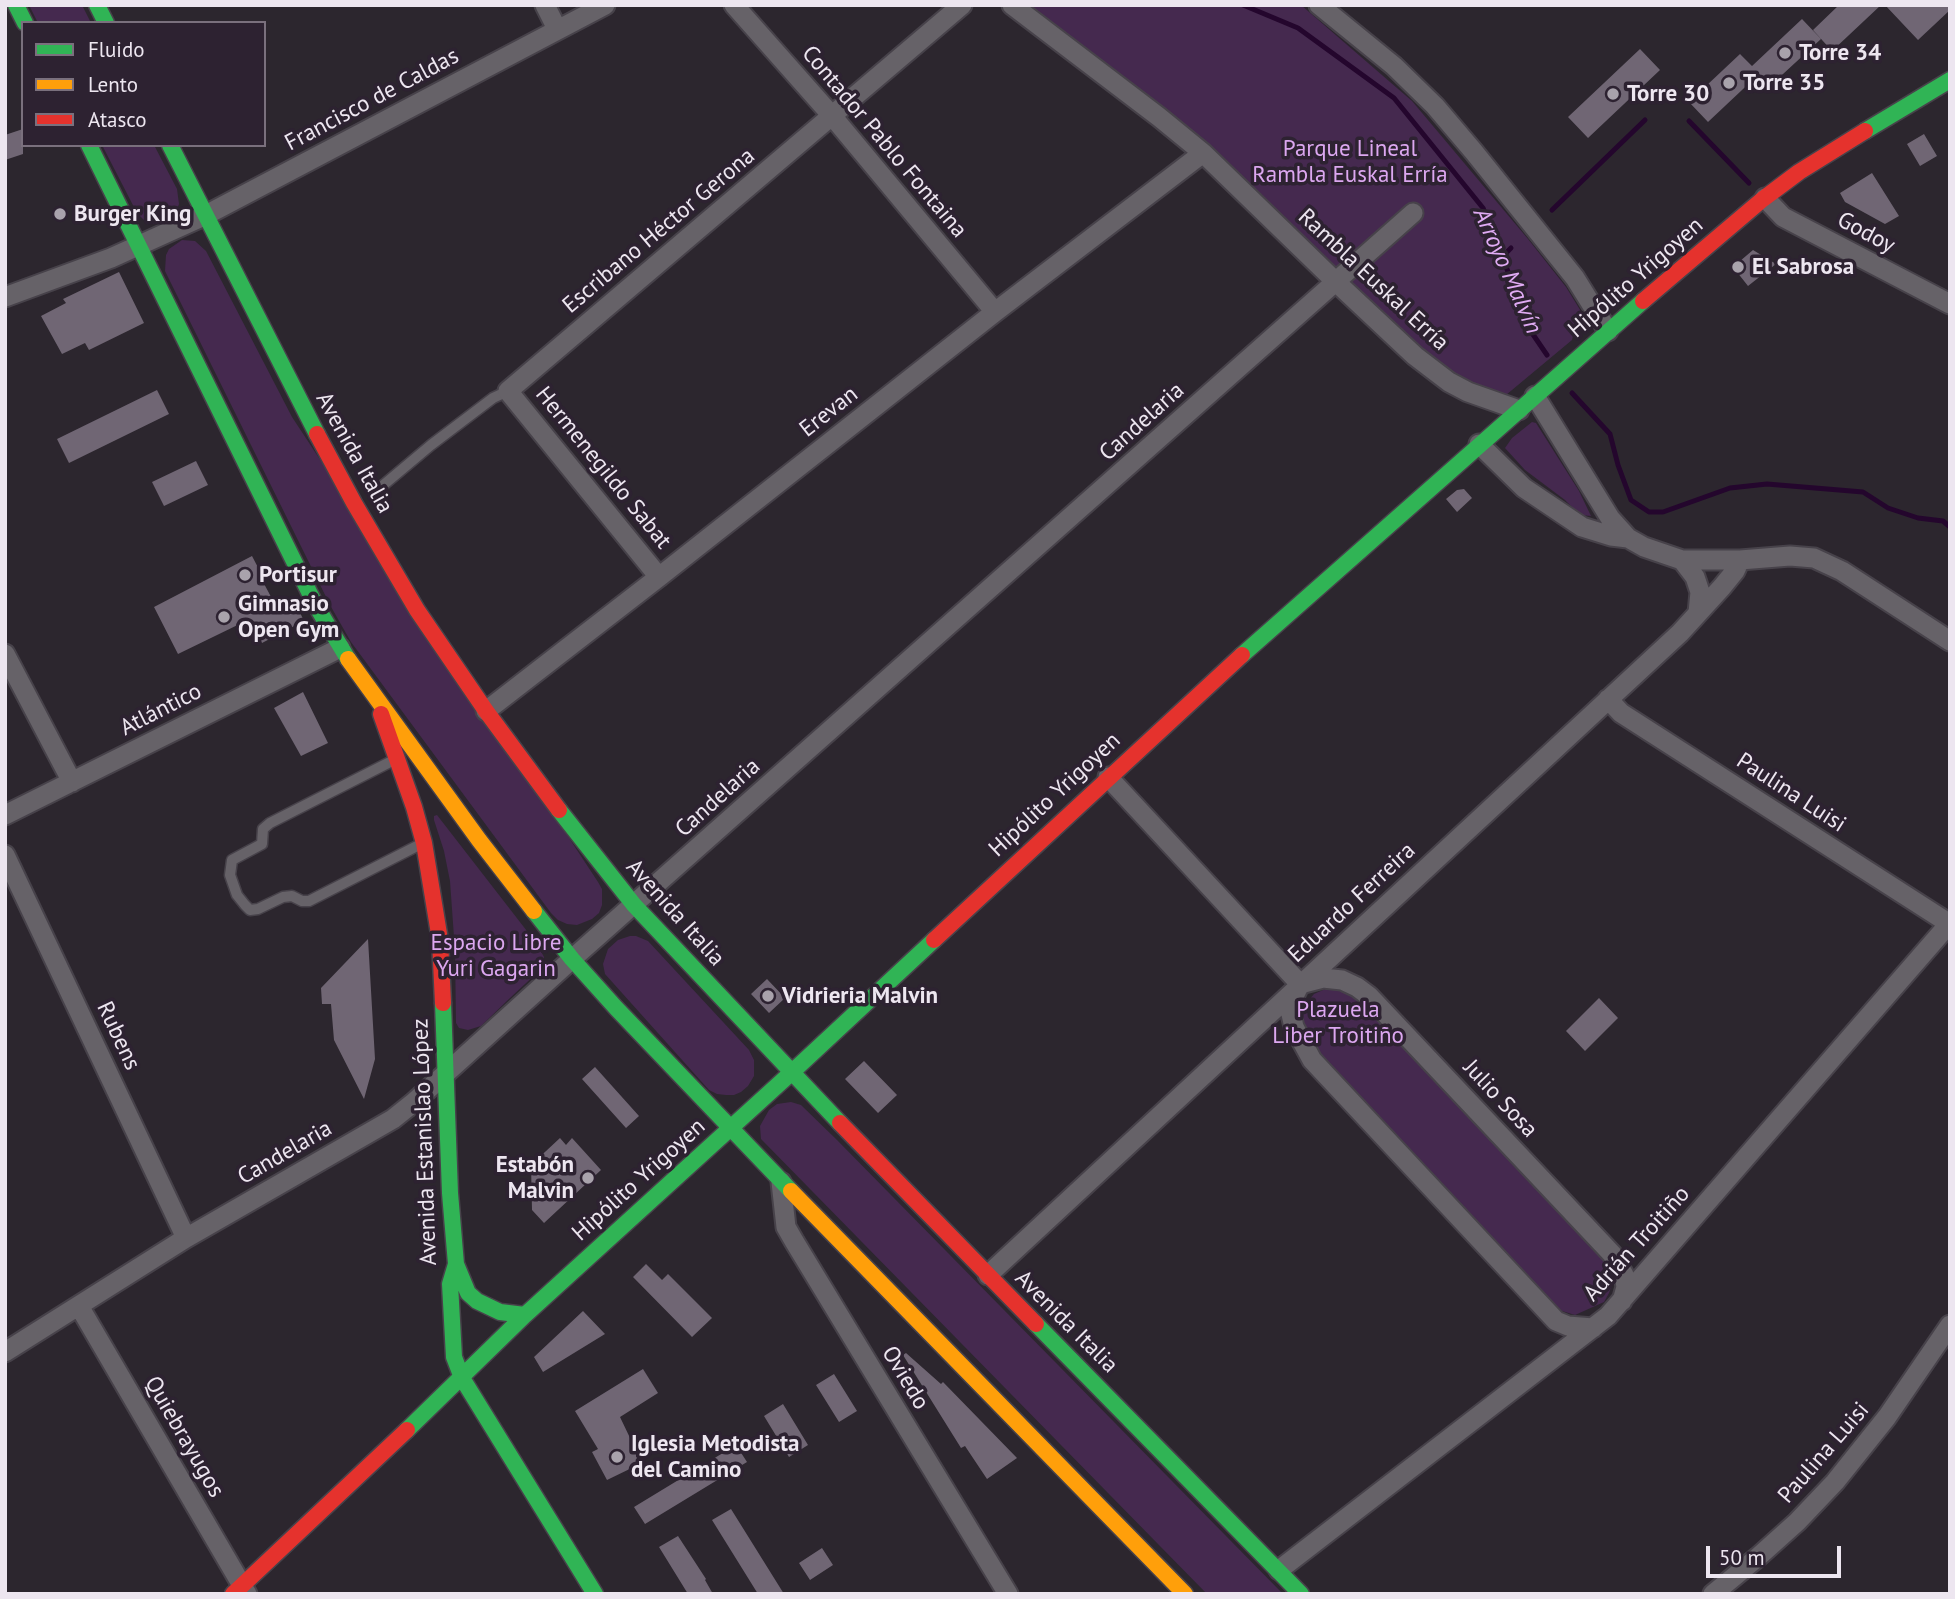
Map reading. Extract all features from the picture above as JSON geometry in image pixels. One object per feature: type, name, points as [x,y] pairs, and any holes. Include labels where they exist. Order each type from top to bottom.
[{"type":"main road","points":[[16,5],[24,21]]},
{"type":"main road","points":[[97,5],[105,21]]},
{"type":"main road","name":"Hipólito Yrigoyen","points":[[241,1591],[525,1315],[791,1073],[1271,628],[1479,444],[1765,198],[1842,145],[1950,80]]},
{"type":"main road","points":[[90,147],[315,604],[340,648],[478,840],[572,959],[729,1128],[1185,1594]]},
{"type":"main road","name":"Avenida Italia","points":[[171,147],[354,503],[417,610],[486,711],[561,813],[635,905],[791,1073],[1301,1594]]},
{"type":"main road","name":"Avenida Estanislao López","points":[[376,699],[398,758],[424,843],[440,940],[450,1193],[456,1264],[450,1284],[454,1357],[462,1378],[595,1594]]},
{"type":"main road","points":[[456,1264],[468,1293],[477,1301],[500,1312],[525,1315]]},
{"type":"street","points":[[545,5],[558,29]]},
{"type":"street","name":"Francisco de Caldas","points":[[5,297],[111,258],[206,215],[605,5]]},
{"type":"street","name":"Contador Pablo Fontaina","points":[[734,5],[833,117],[995,312]]},
{"type":"street","name":"Escribano Héctor Gerona","points":[[508,391],[962,5]]},
{"type":"street","name":"Rambla Euskal Erría","points":[[1012,5],[1160,117],[1203,153],[1415,356],[1468,393],[1519,410]]},
{"type":"street","points":[[1318,5],[1394,66],[1435,106],[1575,278],[1608,331]]},
{"type":"street","name":"Erevan","points":[[486,711],[995,312],[1203,153]]},
{"type":"street","name":"Godoy","points":[[1765,198],[1783,217],[1950,304]]},
{"type":"street","name":"Candelaria","points":[[5,1352],[186,1238],[393,1119],[413,1103],[1413,213]]},
{"type":"street","name":"Hermenegildo Sabat","points":[[508,391],[659,577]]},
{"type":"street","points":[[1535,396],[1610,518],[1628,538],[1644,547],[1682,560],[1790,555],[1814,558],[1842,571],[1950,641]]},
{"type":"street","points":[[1479,444],[1524,488],[1582,527],[1628,538]]},
{"type":"street","name":"Eduardo Ferreira","points":[[988,1275],[1680,633],[1735,572],[1740,559]]},
{"type":"street","points":[[1682,560],[1695,578],[1700,592],[1698,612]]},
{"type":"street","name":"Atlántico","points":[[5,815],[340,648]]},
{"type":"street","points":[[5,654],[72,782]]},
{"type":"street","name":"Paulina Luisi","points":[[1608,699],[1621,713],[1949,924]]},
{"type":"street","points":[[1108,777],[1300,984],[1291,1002],[1291,1014],[1294,1027],[1312,1060],[1556,1321],[1568,1326],[1593,1328]]},
{"type":"street","name":"Rubens","points":[[5,855],[186,1238]]},
{"type":"street","name":"Adrián Troitiño","points":[[1279,1570],[1608,1316],[1949,924]]},
{"type":"street","name":"Julio Sosa","points":[[1300,984],[1323,978],[1342,980],[1368,996],[1612,1254],[1624,1275],[1626,1287],[1622,1301]]},
{"type":"street","name":"Oviedo","points":[[781,1181],[786,1227],[1008,1594]]},
{"type":"street","name":"Quiebrayugos","points":[[79,1306],[241,1591]]},
{"type":"street","name":"Paulina Luisi","points":[[1713,1594],[1797,1522],[1835,1482],[1887,1418],[1950,1325]]},
{"type":"lane","name":"Escribano Héctor Gerona","points":[[381,487],[493,398],[508,391]]},
{"type":"lane","points":[[398,758],[270,823],[262,829],[262,844],[232,860],[230,875],[237,895],[250,910],[283,897],[292,896],[309,901],[424,843]]},
{"type":"green space","points":[[29,5],[82,5],[90,21],[37,21]]},
{"type":"green space","name":"Parque Lineal Rambla Euskal Erría","points":[[1025,5],[1301,5],[1412,101],[1528,239],[1566,287],[1582,313],[1576,323],[1572,340],[1506,395],[1486,391],[1464,381],[1400,332],[1352,288],[1221,156],[1164,109]]},
{"type":"green space","points":[[103,147],[155,147],[177,189],[179,204],[172,218],[155,224],[144,220],[137,213]]},
{"type":"green space","points":[[182,240],[195,241],[206,251],[292,417],[598,882],[602,889],[602,905],[599,913],[592,919],[577,925],[567,924],[551,913],[351,642],[330,605],[165,271],[169,249]]},
{"type":"green space","points":[[1532,422],[1536,423],[1579,491],[1591,516],[1580,515],[1565,500],[1525,470],[1505,448],[1512,438]]},
{"type":"green space","name":"Espacio Libre Yuri Gagarin","points":[[437,815],[537,944],[544,957],[540,970],[481,1026],[468,1030],[459,1028],[456,1023],[450,881],[434,820]]},
{"type":"green space","points":[[630,936],[648,941],[749,1050],[754,1060],[754,1076],[741,1092],[726,1095],[709,1090],[605,974],[603,964],[608,949],[618,940]]},
{"type":"green space","name":"Plazuela Liber Troitiño","points":[[1334,985],[1351,987],[1598,1249],[1611,1269],[1613,1281],[1604,1302],[1575,1315],[1562,1311],[1549,1300],[1313,1049],[1297,1021],[1301,1009],[1314,994]]},
{"type":"green space","points":[[791,1102],[801,1105],[837,1140],[1283,1594],[1207,1594],[761,1139],[760,1126],[769,1110],[777,1104]]},
{"type":"building","points":[[1839,5],[1881,5],[1832,51],[1813,30]]},
{"type":"building","points":[[1885,5],[1950,5],[1950,10],[1918,40]]},
{"type":"building","points":[[1802,19],[1821,39],[1770,86],[1759,74],[1708,122],[1689,102],[1740,54],[1752,66]]},
{"type":"building","name":"Torre 30","points":[[1640,49],[1660,70],[1588,138],[1568,117]]},
{"type":"building","points":[[21,130],[23,154],[5,160],[5,135]]},
{"type":"building","points":[[1924,134],[1937,156],[1920,166],[1907,144]]},
{"type":"building","points":[[1872,173],[1899,216],[1885,224],[1845,202],[1840,193]]},
{"type":"building","points":[[1753,250],[1776,264],[1748,286],[1733,267]]},
{"type":"building","points":[[119,272],[144,323],[89,350],[85,343],[62,354],[41,316],[66,303],[63,299]]},
{"type":"building","points":[[157,390],[169,414],[69,463],[57,439]]},
{"type":"building","points":[[196,461],[208,485],[164,506],[152,482]]},
{"type":"building","points":[[1464,489],[1472,498],[1457,512],[1446,499],[1457,490]]},
{"type":"building","points":[[252,556],[277,608],[294,600],[304,621],[262,643],[250,619],[178,654],[154,607]]},
{"type":"building","points":[[303,692],[328,743],[301,756],[274,708]]},
{"type":"building","points":[[368,939],[375,1059],[364,1099],[334,1040],[331,1004],[322,1004],[321,988]]},
{"type":"building","name":"Vidrieria Malvin","points":[[767,979],[785,998],[769,1013],[751,994]]},
{"type":"building","points":[[1599,998],[1618,1018],[1585,1051],[1566,1031]]},
{"type":"building","points":[[864,1061],[897,1095],[878,1113],[845,1079]]},
{"type":"building","points":[[595,1067],[639,1116],[626,1128],[582,1079]]},
{"type":"building","points":[[560,1138],[566,1145],[572,1138],[601,1170],[544,1223],[532,1210],[531,1165]]},
{"type":"building","points":[[646,1264],[662,1280],[668,1274],[712,1318],[692,1337],[633,1277]]},
{"type":"building","points":[[583,1311],[605,1334],[543,1372],[534,1357]]},
{"type":"building","points":[[906,1353],[941,1384],[943,1382],[1017,1458],[987,1479],[965,1446],[961,1448],[903,1355]]},
{"type":"building","points":[[643,1369],[658,1393],[620,1417],[642,1463],[607,1480],[592,1452],[598,1449],[575,1411]]},
{"type":"building","points":[[834,1374],[857,1411],[839,1422],[816,1385]]},
{"type":"building","points":[[783,1404],[808,1445],[789,1457],[764,1416]]},
{"type":"building","points":[[736,1445],[747,1462],[645,1524],[634,1507]]},
{"type":"building","points":[[731,1509],[784,1594],[758,1594],[712,1520]]},
{"type":"building","points":[[678,1536],[713,1594],[688,1594],[659,1547]]},
{"type":"building","points":[[822,1548],[833,1565],[810,1580],[799,1563]]},
{"type":"waterway","name":"Arroyo Malvín","points":[[1243,5],[1298,28],[1394,98],[1483,208],[1532,333],[1547,355]]},
{"type":"waterway","points":[[1552,210],[1645,120]]},
{"type":"waterway","points":[[1689,121],[1749,183]]},
{"type":"waterway","points":[[1502,257],[1511,248]]},
{"type":"waterway","name":"Arroyo Malvín","points":[[1572,393],[1610,434],[1631,500],[1649,512],[1663,512],[1730,488],[1767,484],[1863,492],[1888,508],[1918,518],[1943,521],[1950,527]]},
{"type":"traffic: fast","points":[[16,5],[24,21]]},
{"type":"traffic: fast","points":[[97,5],[105,21]]},
{"type":"traffic: fast","points":[[1865,131],[1950,80]]},
{"type":"traffic: fast","points":[[90,147],[315,604],[348,659]]},
{"type":"traffic: fast","points":[[171,147],[317,434]]},
{"type":"traffic: fast","points":[[1242,655],[1643,301]]},
{"type":"traffic: fast","points":[[559,810],[634,905],[840,1123]]},
{"type":"traffic: fast","points":[[534,911],[616,1008],[791,1191]]},
{"type":"traffic: fast","points":[[407,1430],[525,1315],[934,940]]},
{"type":"traffic: fast","points":[[443,1003],[450,1193],[456,1264],[450,1284],[454,1357],[462,1378],[595,1594]]},
{"type":"traffic: fast","points":[[456,1264],[468,1293],[477,1301],[500,1312],[525,1315]]},
{"type":"traffic: fast","points":[[1036,1324],[1301,1594]]},
{"type":"traffic: slow","points":[[348,659],[534,911]]},
{"type":"traffic: slow","points":[[791,1191],[1185,1594]]},
{"type":"traffic: jam","points":[[1643,301],[1763,199],[1799,172],[1865,131]]},
{"type":"traffic: jam","points":[[317,434],[417,610],[486,711],[559,810]]},
{"type":"traffic: jam","points":[[934,940],[1242,655]]},
{"type":"traffic: jam","points":[[381,714],[424,843],[440,940],[443,1003]]},
{"type":"traffic: jam","points":[[840,1123],[1036,1324]]},
{"type":"traffic: jam","points":[[233,1594],[407,1430]]},
{"type":"place","name":"Torre 34","points":[[1785,53]]},
{"type":"place","name":"Torre 35","points":[[1729,83]]},
{"type":"place","name":"Torre 30","points":[[1613,94]]},
{"type":"place","name":"Burger King","points":[[60,214]]},
{"type":"place","name":"El Sabrosa","points":[[1738,267]]},
{"type":"place","name":"Portisur","points":[[245,575]]},
{"type":"place","name":"Gimnasio Open Gym","points":[[224,617]]},
{"type":"place","name":"Vidrieria Malvin","points":[[768,996]]},
{"type":"place","name":"Estabón Malvin","points":[[588,1178]]},
{"type":"place","name":"Iglesia Metodista del Camino","points":[[617,1457]]}]
